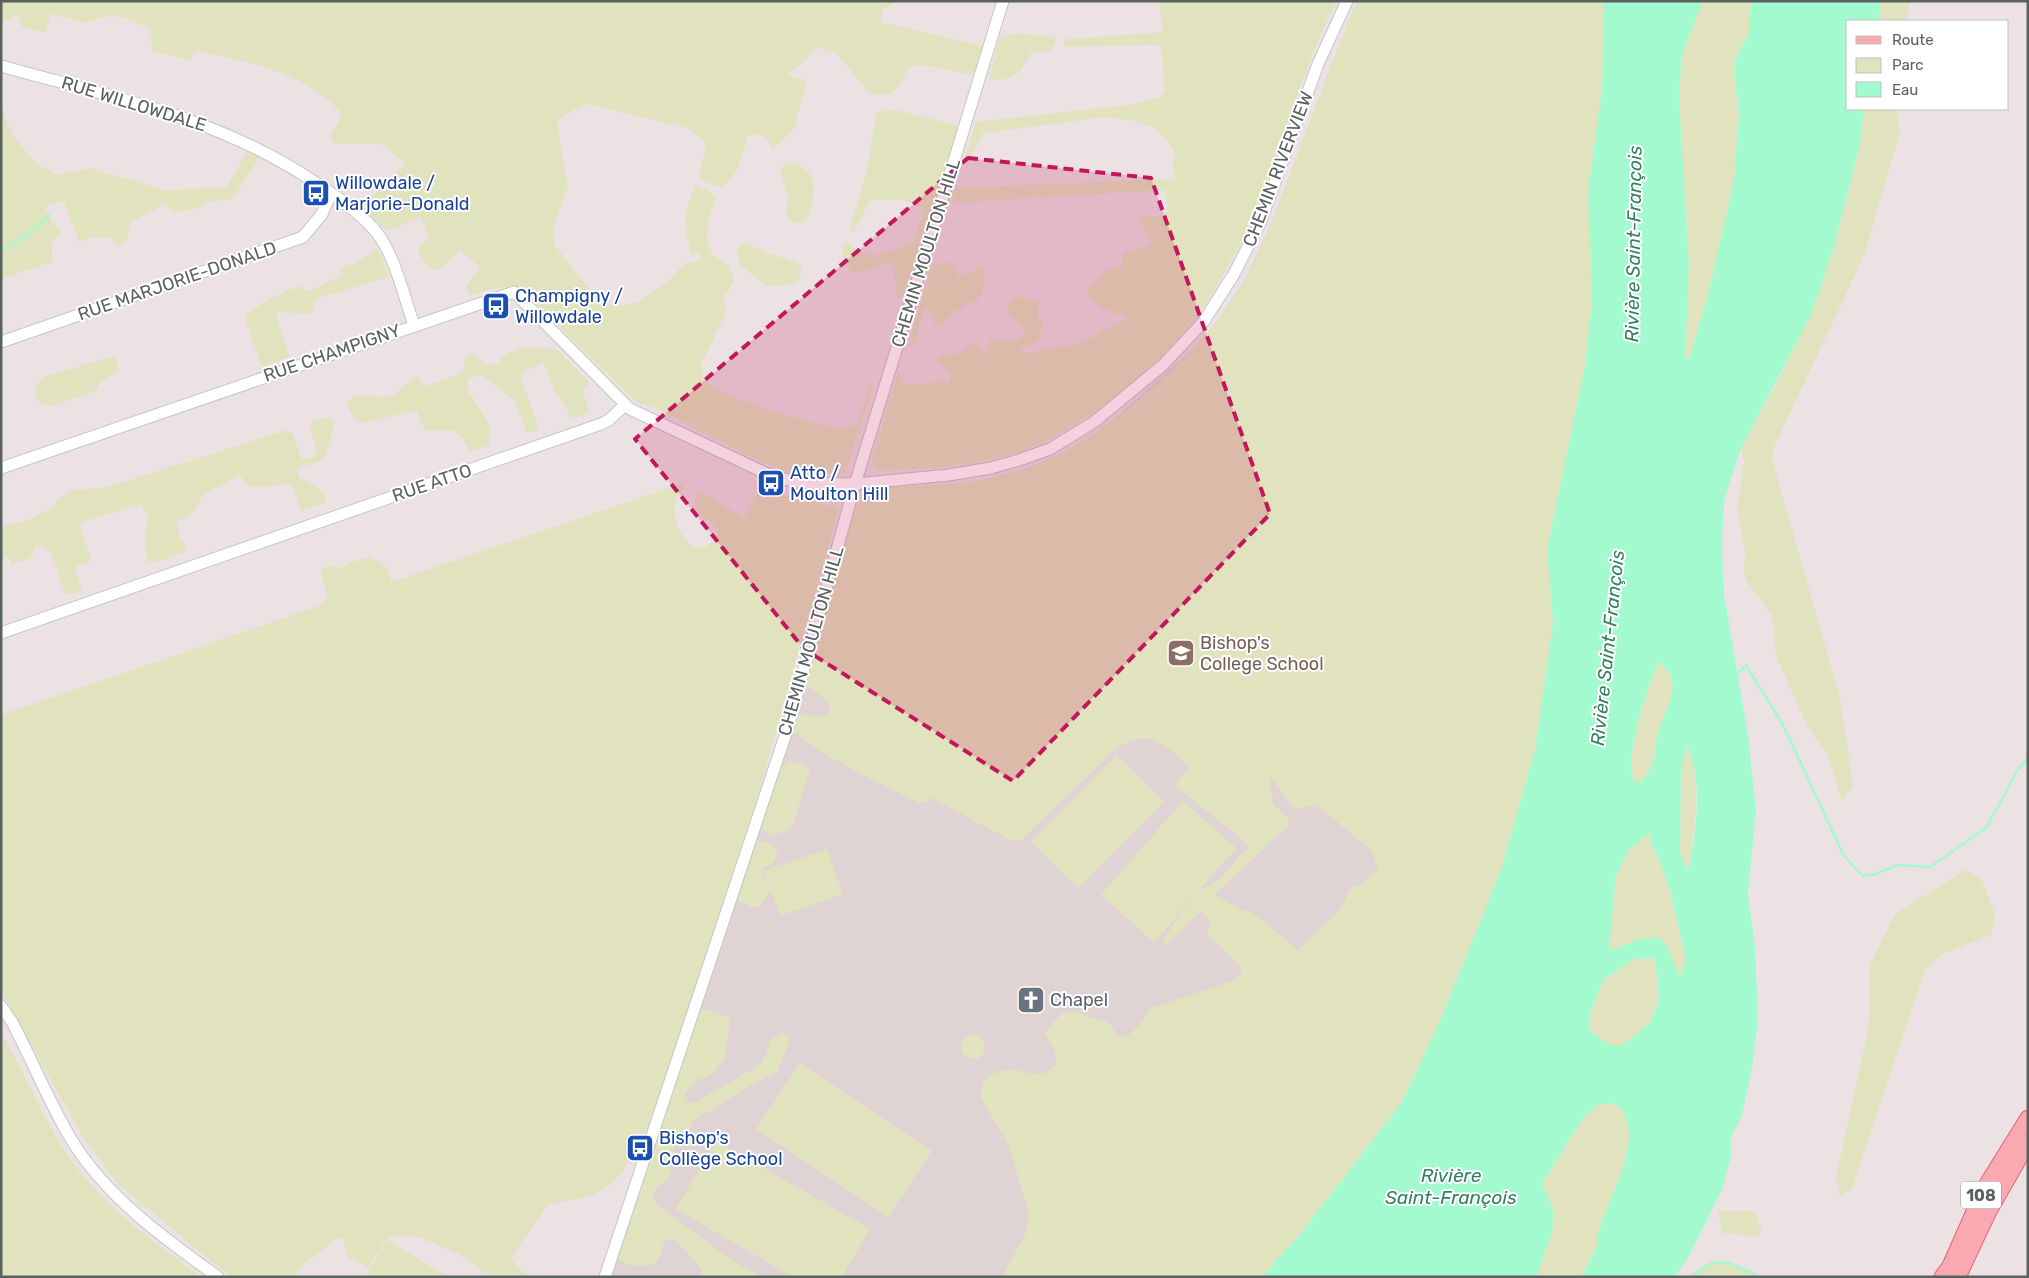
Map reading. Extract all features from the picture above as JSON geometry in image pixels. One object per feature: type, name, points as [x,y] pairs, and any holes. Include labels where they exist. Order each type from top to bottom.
[{"type":"main road","name":"108","points":[[1942,1277],[1950,1266],[1984,1189],[2028,1118]]},
{"type":"main road","name":"108","points":[[1958,1277],[1989,1211],[2028,1143]]},
{"type":"street","name":"CHEMIN MOULTON HILL","points":[[605,1277],[788,727],[855,484],[1003,1]]},
{"type":"street","name":"CHEMIN RIVERVIEW","points":[[855,484],[949,475],[991,468],[1050,449],[1094,422],[1164,365],[1204,321],[1234,274],[1249,245],[1274,187],[1318,64],[1347,1]]},
{"type":"street","name":"RUE WILLOWDALE","points":[[1,66],[146,105],[208,126],[270,154],[332,193],[363,218],[386,247],[414,325]]},
{"type":"street","name":"RUE MARJORIE-DONALD","points":[[1,342],[303,237],[322,214],[332,193]]},
{"type":"street","name":"RUE CHAMPIGNY","points":[[1,468],[514,292],[625,405]]},
{"type":"street","points":[[625,405],[774,477],[803,483],[855,484]]},
{"type":"street","name":"RUE ATTO","points":[[1,633],[601,424],[609,420],[625,405]]},
{"type":"street","points":[[1,1006],[12,1022],[71,1139],[89,1164],[122,1199],[160,1233],[218,1277]]},
{"type":"highlighted area","points":[[968,158],[1151,178],[1270,514],[1013,781],[804,649],[635,439]]},
{"type":"shaded area","name":"Bishop's College School","points":[[1357,1],[1588,192],[1262,1277],[608,1277],[782,766],[856,508],[868,493],[876,488],[946,485],[979,481],[1026,469],[1073,448],[1106,426],[1197,345],[1220,317],[1246,278],[1270,226]]},
{"type":"green space","points":[[1,1],[899,1],[883,9],[881,22],[983,46],[973,75],[923,65],[908,67],[902,83],[890,95],[870,94],[837,54],[817,47],[804,62],[787,75],[807,81],[794,129],[772,149],[768,139],[760,134],[748,135],[736,172],[732,178],[720,187],[700,180],[699,176],[705,142],[688,128],[586,104],[561,117],[557,124],[568,187],[553,228],[554,244],[588,288],[609,304],[621,307],[642,300],[668,281],[685,263],[702,259],[700,253],[691,254],[686,226],[688,204],[695,185],[710,191],[716,199],[708,221],[707,241],[713,256],[728,264],[735,280],[723,298],[727,311],[701,365],[704,379],[714,389],[761,408],[817,424],[846,429],[857,424],[871,384],[872,391],[846,471],[842,474],[789,473],[753,458],[653,407],[636,402],[523,290],[503,287],[490,289],[471,296],[466,286],[480,267],[460,251],[438,270],[429,268],[418,252],[418,247],[429,239],[421,218],[386,231],[362,206],[405,164],[382,144],[336,144],[330,137],[342,115],[330,102],[314,90],[276,71],[255,64],[196,51],[190,61],[152,50],[151,28],[114,15],[84,23],[51,14],[46,33],[22,27],[19,13],[11,20],[1,20]]},
{"type":"green space","points":[[1159,1],[1337,1],[1313,54],[1253,216],[1215,289],[1185,331],[1146,371],[1123,391],[1052,438],[1030,448],[995,459],[940,467],[885,471],[875,469],[872,462],[898,372],[905,384],[950,382],[950,373],[938,362],[938,357],[958,354],[976,342],[985,355],[989,341],[1014,341],[1023,335],[1025,328],[1010,316],[1006,308],[1012,299],[1020,297],[1039,302],[1037,316],[1042,322],[1040,339],[1021,349],[1021,354],[1081,343],[1129,318],[1103,309],[1089,299],[1087,290],[1108,270],[1122,266],[1123,253],[1134,251],[1137,247],[1146,248],[1152,242],[1138,219],[1140,214],[1154,217],[1168,211],[1165,190],[951,203],[955,188],[1176,179],[1172,166],[1176,155],[1167,140],[1155,128],[1134,121],[1106,117],[983,133],[969,162],[963,162],[976,122],[1135,104],[1161,97],[1165,89],[1161,47],[1154,45],[1065,47],[1063,44],[1066,39],[1163,32]]},
{"type":"green space","name":"Bishop's College School","points":[[1357,1],[1604,1],[1602,87],[1588,192],[1592,300],[1585,365],[1547,550],[1553,622],[1535,749],[1502,867],[1442,1016],[1402,1102],[1300,1234],[1262,1277],[1002,1277],[1026,1233],[1029,1212],[1008,1144],[981,1098],[982,1083],[993,1074],[1004,1070],[1042,1074],[1057,1063],[1055,1051],[1044,1033],[1062,1013],[1074,1012],[1109,1023],[1119,1038],[1134,1031],[1150,1008],[1232,981],[1241,973],[1241,967],[1207,934],[1211,921],[1201,911],[1166,945],[1162,942],[1180,913],[1199,891],[1220,879],[1243,852],[1249,849],[1244,841],[1177,787],[1177,782],[1190,766],[1164,745],[1156,741],[1140,739],[1117,748],[1021,840],[1012,841],[930,797],[927,802],[920,803],[832,758],[801,738],[793,729],[796,715],[825,716],[830,711],[827,701],[805,684],[856,508],[868,493],[876,488],[970,482],[1026,469],[1056,456],[1088,438],[1119,416],[1179,363],[1205,335],[1246,279],[1263,245]],"holes":[[[1270,780],[1273,780],[1295,810],[1316,804],[1372,851],[1379,872],[1373,873],[1361,886],[1352,885],[1340,910],[1298,950],[1253,913],[1240,909],[1214,895],[1288,826],[1289,820],[1273,804]]]},
{"type":"green space","points":[[1703,1],[1751,1],[1749,33],[1735,60],[1734,76],[1739,114],[1734,179],[1709,291],[1690,356],[1684,362],[1689,267],[1679,96],[1682,55]]},
{"type":"green space","points":[[1882,1],[1910,1],[1906,20],[1878,20]]},
{"type":"green space","points":[[1019,33],[1054,37],[1056,40],[1051,50],[1031,53],[1019,73],[1006,79],[989,81],[999,38]]},
{"type":"green space","points":[[1,107],[13,136],[38,165],[57,175],[90,168],[165,190],[227,187],[247,152],[253,152],[260,157],[232,200],[216,201],[180,212],[171,211],[165,204],[130,222],[127,241],[118,246],[111,238],[93,237],[79,242],[64,201],[45,207],[51,221],[62,231],[52,243],[52,262],[1,279]]},
{"type":"green space","points":[[892,109],[960,126],[903,297],[897,297],[893,266],[887,264],[852,274],[842,254],[842,245],[848,242],[856,249],[872,255],[888,252],[914,241],[925,208],[902,200],[870,200],[853,234],[850,227],[867,171],[876,113]]},
{"type":"green space","points":[[1864,110],[1896,110],[1900,133],[1863,258],[1773,449],[1772,459],[1840,698],[1853,785],[1842,802],[1828,755],[1808,728],[1776,656],[1774,624],[1771,615],[1746,580],[1744,571],[1745,550],[1737,511],[1744,463],[1741,448],[1782,373],[1833,250],[1860,144]]},
{"type":"green space","points":[[797,162],[811,176],[814,193],[812,206],[806,222],[795,223],[786,214],[788,198],[780,171],[786,163]]},
{"type":"green space","points":[[742,243],[802,265],[800,280],[788,285],[766,286],[740,265],[736,250]]},
{"type":"green space","points":[[378,249],[389,277],[316,299],[311,313],[278,312],[276,315],[290,357],[262,367],[244,315],[263,303],[298,286],[308,291],[342,276],[339,269],[346,265],[355,264]]},
{"type":"green space","points":[[950,262],[959,277],[981,267],[985,273],[983,290],[979,298],[953,312],[940,326],[934,323],[927,306],[924,308],[915,344],[908,347],[932,264]]},
{"type":"green space","points":[[520,348],[544,348],[559,351],[589,383],[582,391],[590,412],[571,419],[567,409],[556,394],[544,363],[524,371],[521,377],[539,429],[527,433],[515,401],[482,375],[468,379],[468,391],[490,425],[489,445],[470,452],[463,439],[453,430],[425,431],[417,410],[363,423],[354,418],[346,404],[358,396],[389,397],[394,395],[417,375],[423,387],[462,373],[466,357],[474,355],[487,365],[502,362],[500,357]]},
{"type":"green space","points":[[116,355],[118,371],[99,384],[96,391],[51,406],[40,404],[34,389],[44,377]]},
{"type":"green space","points":[[326,418],[335,422],[324,460],[296,469],[300,479],[320,490],[327,502],[301,511],[292,486],[288,483],[270,487],[250,487],[240,476],[204,493],[191,516],[176,521],[181,540],[187,546],[184,553],[154,563],[148,561],[144,545],[148,516],[141,504],[83,522],[80,526],[92,561],[74,567],[82,590],[72,595],[65,593],[51,551],[42,546],[35,547],[31,558],[11,564],[9,557],[1,559],[1,527],[28,520],[54,507],[58,499],[73,490],[102,488],[287,430],[293,434],[301,458],[312,458],[317,451],[310,428],[313,421]]},
{"type":"green space","points":[[686,482],[676,499],[675,517],[682,535],[693,547],[703,547],[712,543],[719,530],[699,513],[694,500],[700,491],[744,518],[762,485],[785,496],[837,507],[838,512],[738,866],[639,1154],[634,1152],[618,1177],[599,1192],[576,1199],[548,1204],[511,1258],[520,1270],[534,1277],[491,1277],[458,1254],[419,1237],[391,1236],[387,1238],[368,1268],[347,1256],[343,1239],[338,1238],[305,1263],[294,1277],[233,1277],[118,1184],[84,1139],[1,991],[1,715],[319,606],[328,598],[320,571],[329,565],[339,569],[348,563],[370,557],[385,565],[392,582]]},
{"type":"green space","points":[[1659,661],[1671,678],[1671,695],[1658,732],[1652,765],[1643,780],[1634,782],[1632,755],[1635,738],[1643,704]]},
{"type":"green space","points":[[1686,745],[1696,772],[1696,810],[1689,869],[1684,864],[1680,853],[1681,772]]},
{"type":"green space","points":[[1117,755],[1164,802],[1078,888],[1031,841]]},
{"type":"green space","points":[[790,762],[804,765],[810,770],[792,828],[772,836],[761,828],[782,766]]},
{"type":"green space","points":[[1183,801],[1236,848],[1154,942],[1101,895]]},
{"type":"green space","points":[[1650,832],[1652,845],[1671,894],[1686,960],[1680,978],[1666,945],[1609,951],[1616,876],[1629,850]]},
{"type":"green space","points":[[757,840],[772,845],[778,854],[772,864],[761,869],[771,891],[759,907],[749,907],[737,899]]},
{"type":"green space","points":[[827,849],[843,894],[780,916],[764,871]]},
{"type":"green space","points":[[1965,870],[1981,878],[1995,914],[1991,935],[1944,953],[1926,968],[1852,1188],[1840,1197],[1836,1177],[1869,1026],[1870,965],[1895,914]]},
{"type":"green space","points":[[1655,958],[1659,999],[1650,1023],[1621,1046],[1609,1045],[1590,1031],[1590,1013],[1604,979],[1634,959]]},
{"type":"green space","points":[[700,1008],[729,1017],[730,1020],[725,1057],[713,1074],[698,1080],[692,1085],[685,1095],[689,1103],[694,1103],[755,1068],[762,1062],[771,1039],[784,1033],[788,1037],[789,1044],[777,1072],[753,1084],[693,1121],[687,1135],[674,1146],[669,1179],[655,1189],[653,1195],[657,1205],[732,1260],[762,1277],[702,1277],[702,1270],[676,1240],[665,1239],[658,1261],[647,1265],[627,1264],[617,1258]]},
{"type":"green space","points":[[1,1032],[43,1113],[71,1160],[99,1194],[115,1209],[165,1251],[201,1277],[1,1277]]},
{"type":"green space","points":[[973,1035],[982,1038],[985,1047],[982,1056],[973,1059],[964,1056],[961,1047],[964,1038]]},
{"type":"green space","points":[[800,1063],[932,1151],[888,1217],[756,1129]]},
{"type":"green space","points":[[1613,1103],[1623,1111],[1630,1134],[1625,1163],[1598,1232],[1597,1247],[1581,1277],[1536,1277],[1552,1233],[1554,1211],[1542,1185],[1582,1120],[1597,1105]]},
{"type":"green space","points":[[716,1141],[870,1229],[842,1277],[793,1277],[676,1209]]},
{"type":"green space","points":[[1718,1211],[1754,1211],[1762,1230],[1757,1237],[1722,1233]]},
{"type":"green space","points":[[387,1240],[449,1277],[365,1277]]},
{"type":"green space","points":[[1712,1260],[1732,1263],[1760,1277],[1687,1277]]},
{"type":"water","name":"Rivière Saint-François","points":[[1604,1],[1703,1],[1682,55],[1679,96],[1689,267],[1685,361],[1690,356],[1709,291],[1734,179],[1739,114],[1734,76],[1735,60],[1749,33],[1751,1],[1882,1],[1878,20],[1846,20],[1846,110],[1864,110],[1860,144],[1833,250],[1812,313],[1741,448],[1724,501],[1722,544],[1724,594],[1748,735],[1756,810],[1748,895],[1755,947],[1758,1018],[1753,1063],[1742,1116],[1731,1138],[1731,1157],[1722,1190],[1688,1258],[1675,1277],[1581,1277],[1597,1247],[1598,1232],[1625,1163],[1630,1134],[1623,1111],[1613,1103],[1597,1105],[1582,1120],[1542,1184],[1554,1211],[1552,1233],[1536,1277],[1262,1277],[1300,1234],[1402,1102],[1442,1016],[1502,867],[1535,749],[1553,622],[1547,550],[1585,365],[1592,300],[1588,192],[1602,87]],"holes":[[[1659,662],[1667,670],[1671,678],[1671,696],[1658,732],[1652,765],[1643,780],[1634,782],[1632,770],[1634,739],[1643,704]],[[1686,746],[1692,759],[1697,790],[1696,823],[1688,869],[1680,853],[1681,772]],[[1649,833],[1671,894],[1686,960],[1680,977],[1666,945],[1659,937],[1643,938],[1609,951],[1616,876],[1629,850]],[[1655,958],[1659,999],[1650,1023],[1621,1046],[1609,1045],[1590,1031],[1590,1013],[1604,979],[1634,959]]]},
{"type":"waterway","points":[[1,251],[36,228],[49,215]]},
{"type":"waterway","points":[[1735,677],[1746,665],[1783,725],[1844,856],[1863,876],[1876,874],[1898,865],[1930,867],[1986,828],[2019,768],[2028,758]]},
{"type":"waterway","points":[[1695,1277],[1710,1264],[1718,1263],[1735,1265],[1760,1277]]},
{"type":"place","name":"Willowdale / Marjorie-Donald","points":[[316,193]]},
{"type":"place","name":"Champigny / Willowdale","points":[[496,306]]},
{"type":"place","name":"Atto / Moulton Hill","points":[[771,483]]},
{"type":"place","name":"Bishop's College School","points":[[1181,653]]},
{"type":"place","name":"Chapel","points":[[1031,1000]]},
{"type":"place","name":"Bishop's Collège School","points":[[640,1148]]}]
